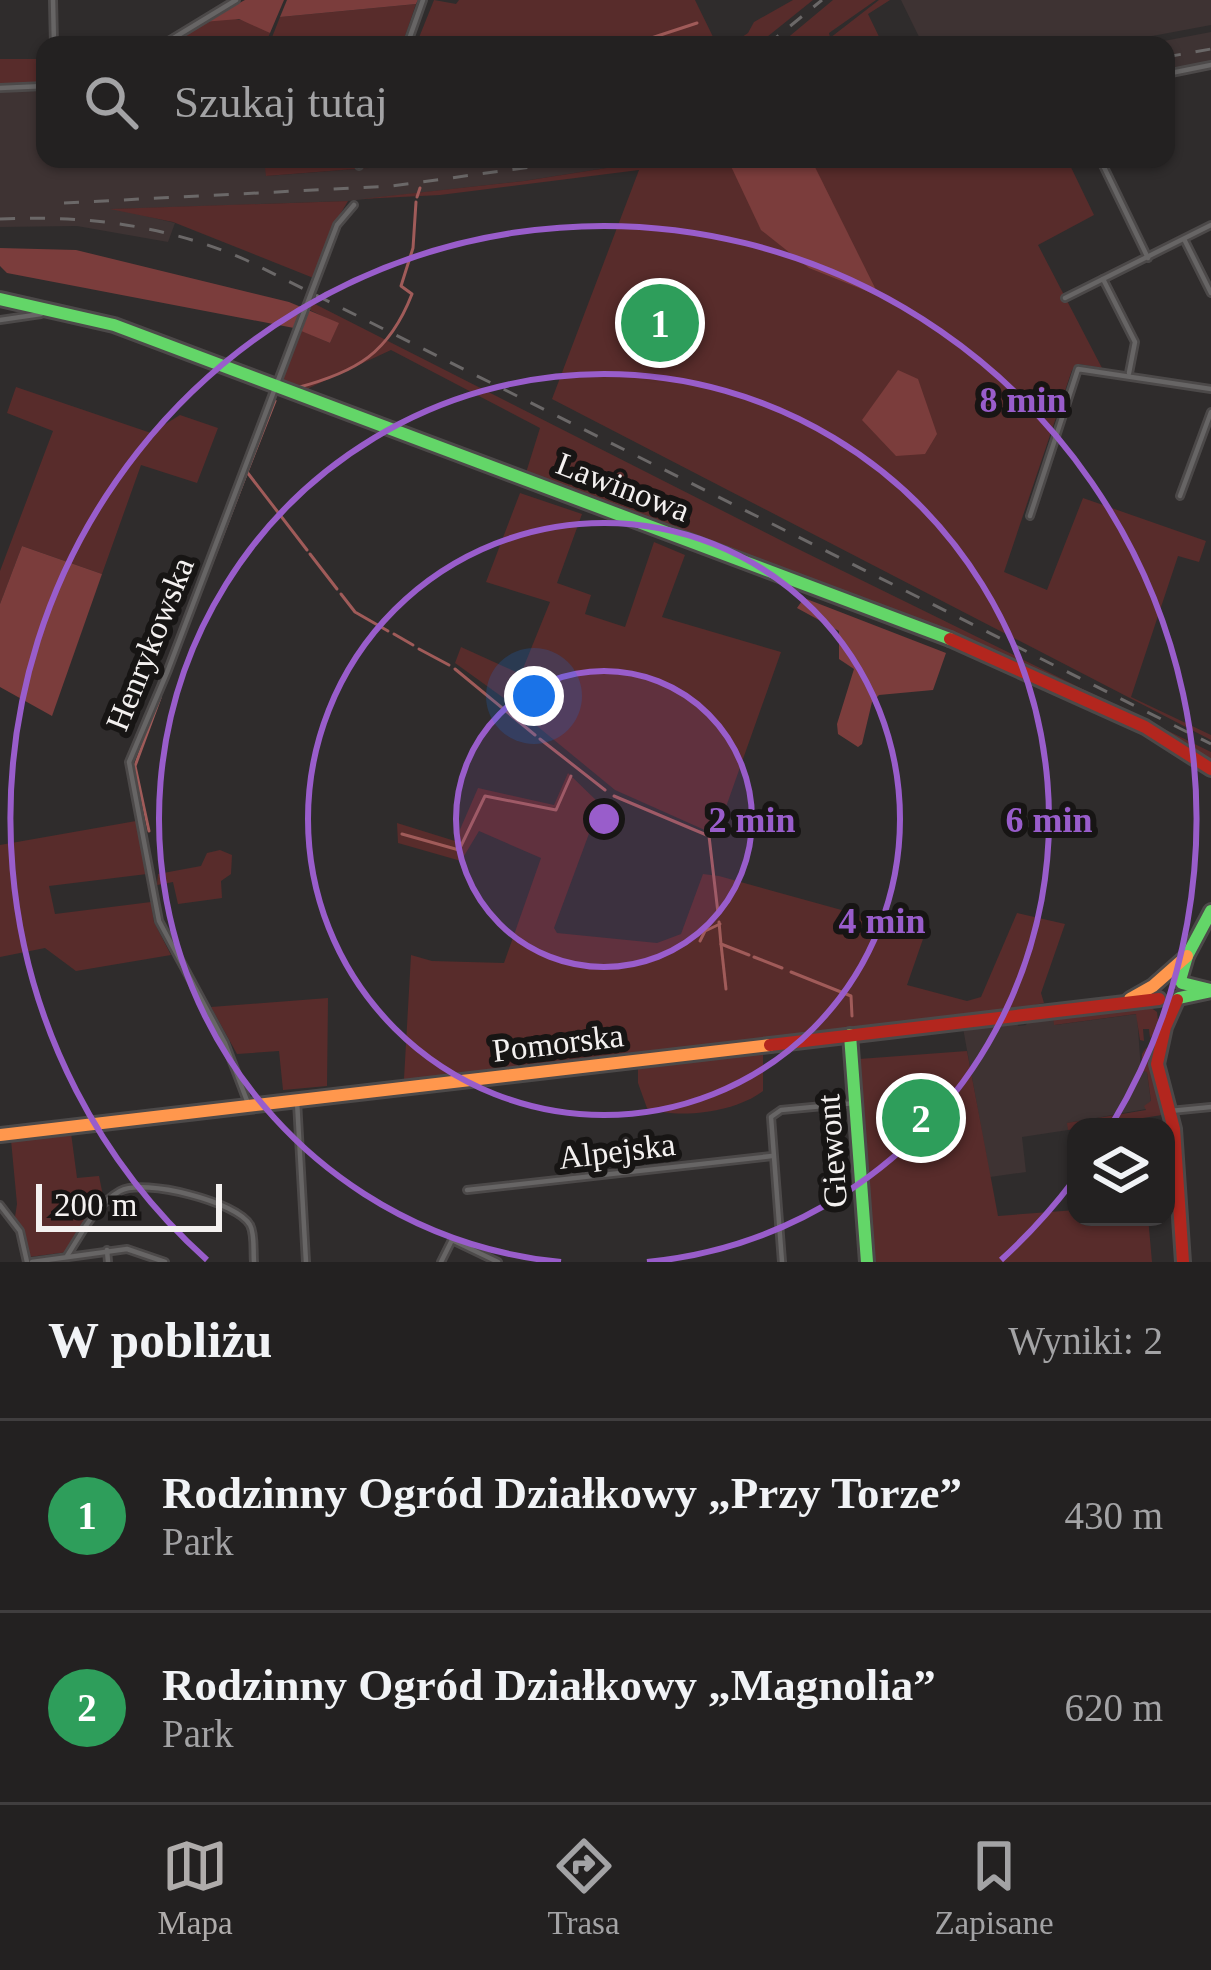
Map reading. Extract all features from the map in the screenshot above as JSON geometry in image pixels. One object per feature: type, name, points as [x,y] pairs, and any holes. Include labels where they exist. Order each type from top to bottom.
[{"type":"street","points":[[53,0],[54,36]]},
{"type":"street","points":[[177,36],[236,0]]},
{"type":"street","points":[[409,36],[423,0]]},
{"type":"street","points":[[1175,72],[1211,65]]},
{"type":"street","points":[[0,88],[36,86]]},
{"type":"street","points":[[1104,168],[1148,258]]},
{"type":"street","name":"Henrykowska","points":[[250,1106],[225,1043],[159,921],[129,762],[337,224],[354,205]]},
{"type":"street","points":[[1066,298],[1211,225]]},
{"type":"street","points":[[1184,239],[1211,293]]},
{"type":"street","points":[[1103,279],[1135,342],[1129,374]]},
{"type":"street","name":"Lawinowa","points":[[0,299],[41,314],[76,315],[114,325],[940,635],[1145,727],[1211,769]]},
{"type":"street","points":[[0,320],[41,314]]},
{"type":"street","points":[[1030,516],[1078,369],[1211,389]]},
{"type":"street","points":[[1180,496],[1211,412]]},
{"type":"street","points":[[1165,1027],[1160,1000],[1211,911]]},
{"type":"street","points":[[1170,980],[1211,990]]},
{"type":"street","points":[[1170,980],[1178,999],[1165,1027],[1157,1064],[1170,1112],[1183,1262]]},
{"type":"street","name":"Pomorska","points":[[1123,1001],[1170,980]]},
{"type":"street","points":[[1178,999],[1211,990]]},
{"type":"street","name":"Pomorska","points":[[0,1135],[1123,1001],[1178,999]]},
{"type":"street","name":"Giewont","points":[[850,1035],[867,1262]]},
{"type":"street","points":[[297,1101],[306,1262]]},
{"type":"street","points":[[782,1262],[772,1118],[777,1112],[855,1103]]},
{"type":"street","points":[[1170,1112],[1211,1107]]},
{"type":"street","name":"Alpejska","points":[[467,1190],[772,1156]]},
{"type":"street","points":[[67,1256],[106,1202],[126,1188],[148,1185],[182,1192],[246,1219],[254,1262]]},
{"type":"street","points":[[0,1205],[20,1231],[30,1262],[107,1250],[147,1253],[166,1262]]},
{"type":"street","points":[[440,1262],[452,1240],[498,1262]]},
{"type":"street","points":[[107,1250],[108,1262]]},
{"type":"shaded area","points":[[245,0],[284,0],[270,33],[239,19],[203,22]]},
{"type":"shaded area","points":[[287,0],[418,0],[416,4],[280,17]]},
{"type":"shaded area","points":[[434,0],[456,4],[459,0],[695,0],[713,36],[420,36]]},
{"type":"shaded area","points":[[793,0],[813,0],[768,36],[744,36],[754,22]]},
{"type":"shaded area","points":[[833,0],[876,0],[830,36],[790,36]]},
{"type":"shaded area","points":[[879,0],[890,0],[868,14],[879,36],[833,36]]},
{"type":"shaded area","points":[[901,0],[1211,0],[1211,25],[1152,36],[919,36]]},
{"type":"shaded area","points":[[416,4],[405,36],[273,36],[280,17]]},
{"type":"shaded area","points":[[230,18],[252,22],[270,33],[180,36],[203,22]]},
{"type":"shaded area","points":[[1211,32],[1211,61],[1175,68],[1175,39]]},
{"type":"shaded area","points":[[0,59],[36,59],[36,82],[0,84]]},
{"type":"shaded area","points":[[36,91],[36,168],[266,168],[267,176],[369,168],[606,168],[348,201],[117,209],[175,223],[168,242],[77,226],[0,227],[0,92]]},
{"type":"shaded area","points":[[265,168],[368,168],[266,176]]},
{"type":"shaded area","points":[[606,168],[1071,168],[1094,215],[1038,245],[1102,368],[1079,364],[1072,370],[1004,572],[1047,590],[1083,498],[1206,541],[1199,562],[1178,556],[1131,697],[1211,735],[1211,740],[552,399],[639,170],[440,195],[361,199]]},
{"type":"shaded area","points":[[732,168],[815,168],[879,296],[809,268],[761,230]]},
{"type":"shaded area","points":[[348,201],[335,223],[316,279],[173,222],[110,209]]},
{"type":"shaded area","points":[[0,248],[76,250],[289,302],[339,323],[330,343],[294,328],[7,273],[0,266]]},
{"type":"shaded area","points":[[309,301],[1211,752],[1211,765],[1146,724],[1002,659],[525,476],[540,428],[391,350],[309,388],[309,395],[285,386],[280,378],[300,330],[330,343],[338,324],[306,308]]},
{"type":"shaded area","points":[[898,370],[918,379],[937,434],[925,454],[896,456],[862,420]]},
{"type":"shaded area","points":[[16,387],[151,433],[180,415],[218,428],[197,483],[141,465],[102,574],[22,546],[0,604],[0,571],[53,431],[7,413]]},
{"type":"shaded area","points":[[520,493],[582,514],[557,583],[591,595],[585,614],[625,627],[654,542],[685,555],[662,617],[781,652],[716,835],[615,790],[509,703],[550,602],[486,582]]},
{"type":"shaded area","points":[[22,546],[102,574],[52,716],[0,687],[0,604]]},
{"type":"shaded area","points":[[804,598],[946,653],[933,690],[879,695],[872,702],[858,747],[838,734],[837,724],[854,669],[839,659],[839,631],[797,608]]},
{"type":"shaded area","points":[[461,647],[516,672],[505,699],[455,663]]},
{"type":"shaded area","points":[[568,773],[600,804],[554,928],[557,933],[657,943],[681,934],[703,874],[719,876],[856,914],[923,939],[907,985],[967,1001],[981,997],[1017,913],[1065,924],[1041,993],[1044,1003],[985,1015],[412,1083],[404,1079],[411,955],[432,961],[504,963],[541,858],[479,831],[461,861],[398,843],[397,823],[455,841],[478,788],[554,805]]},
{"type":"shaded area","points":[[136,821],[147,874],[49,886],[55,914],[151,902],[154,922],[171,955],[76,971],[45,948],[0,957],[0,845]]},
{"type":"shaded area","points":[[220,850],[232,855],[231,874],[221,881],[222,898],[178,904],[173,882],[157,885],[158,874],[201,866],[207,853]]},
{"type":"shaded area","points":[[328,998],[327,1086],[283,1090],[279,1051],[237,1054],[211,1007]]},
{"type":"shaded area","points":[[1147,1005],[1157,1012],[1159,1028],[1150,1038],[1149,1029],[1143,1029],[1144,1041],[1136,1014],[1054,1025],[1053,1016]]},
{"type":"shaded area","points":[[1137,1014],[1141,1071],[1147,1072],[1151,1102],[1146,1109],[1067,1118],[1067,1130],[1022,1137],[1026,1172],[990,1177],[963,1028],[1017,1022],[1018,1026],[1053,1018],[1055,1025]]},
{"type":"shaded area","points":[[1146,1048],[1154,1049],[1168,1114],[1097,1118],[1146,1110],[1144,1106],[1151,1101],[1147,1072],[1141,1071]]},
{"type":"shaded area","points":[[967,1051],[998,1216],[1067,1211],[1067,1226],[1149,1226],[1152,1262],[875,1262],[859,1059]]},
{"type":"shaded area","points":[[763,1052],[763,1091],[752,1098],[723,1109],[690,1113],[647,1108],[638,1068]]},
{"type":"shaded area","points":[[71,1133],[77,1178],[99,1176],[104,1201],[68,1252],[29,1257],[15,1217],[11,1140]]},
{"type":"waterway","points":[[657,36],[697,23]]},
{"type":"waterway","points":[[417,197],[420,188]]},
{"type":"waterway","points":[[296,388],[353,367],[393,331],[412,294],[401,286],[413,248],[416,202]]},
{"type":"waterway","points":[[275,401],[247,472],[307,550]]},
{"type":"waterway","points":[[163,689],[247,472]]},
{"type":"waterway","points":[[310,554],[337,589]]},
{"type":"waterway","points":[[341,594],[355,612],[388,631]]},
{"type":"waterway","points":[[394,634],[413,645]]},
{"type":"waterway","points":[[419,649],[449,665]]},
{"type":"waterway","points":[[455,669],[535,735]]},
{"type":"waterway","points":[[149,831],[135,766],[160,698]]},
{"type":"waterway","points":[[540,739],[605,790]]},
{"type":"waterway","points":[[402,834],[459,850],[485,796],[556,810],[571,776]]},
{"type":"waterway","points":[[614,796],[709,836],[718,913]]},
{"type":"waterway","points":[[719,922],[721,944],[749,955]]},
{"type":"waterway","points":[[700,941],[705,931],[720,924]]},
{"type":"waterway","points":[[721,944],[726,989]]},
{"type":"waterway","points":[[754,957],[782,968]]},
{"type":"waterway","points":[[791,972],[851,996],[852,1016]]},
{"type":"railway","points":[[778,36],[822,0]]},
{"type":"railway","points":[[1175,55],[1211,49]]},
{"type":"railway","points":[[64,203],[392,186],[523,168]]},
{"type":"railway","points":[[0,219],[126,225],[186,238],[246,260],[1211,744]]},
{"type":"traffic: fast","points":[[0,299],[114,325],[950,639]]},
{"type":"traffic: fast","points":[[1180,980],[1211,911]]},
{"type":"traffic: fast","points":[[1182,983],[1210,990]]},
{"type":"traffic: fast","points":[[1179,998],[1211,991]]},
{"type":"traffic: fast","points":[[850,1035],[867,1262]]},
{"type":"traffic: slow","points":[[1130,999],[1187,956]]},
{"type":"traffic: slow","points":[[0,1135],[770,1045]]},
{"type":"traffic: jam","points":[[950,639],[1145,727],[1211,769]]},
{"type":"traffic: jam","points":[[770,1045],[1159,999]]},
{"type":"traffic: jam","points":[[1177,1000],[1157,1064],[1174,1129],[1183,1262]]},
{"type":"place","name":"Rodzinny Ogród Działkowy „Przy Torze”","points":[[660,323]]},
{"type":"place","name":"Rodzinny Ogród Działkowy „Magnolia”","points":[[921,1118]]}]
